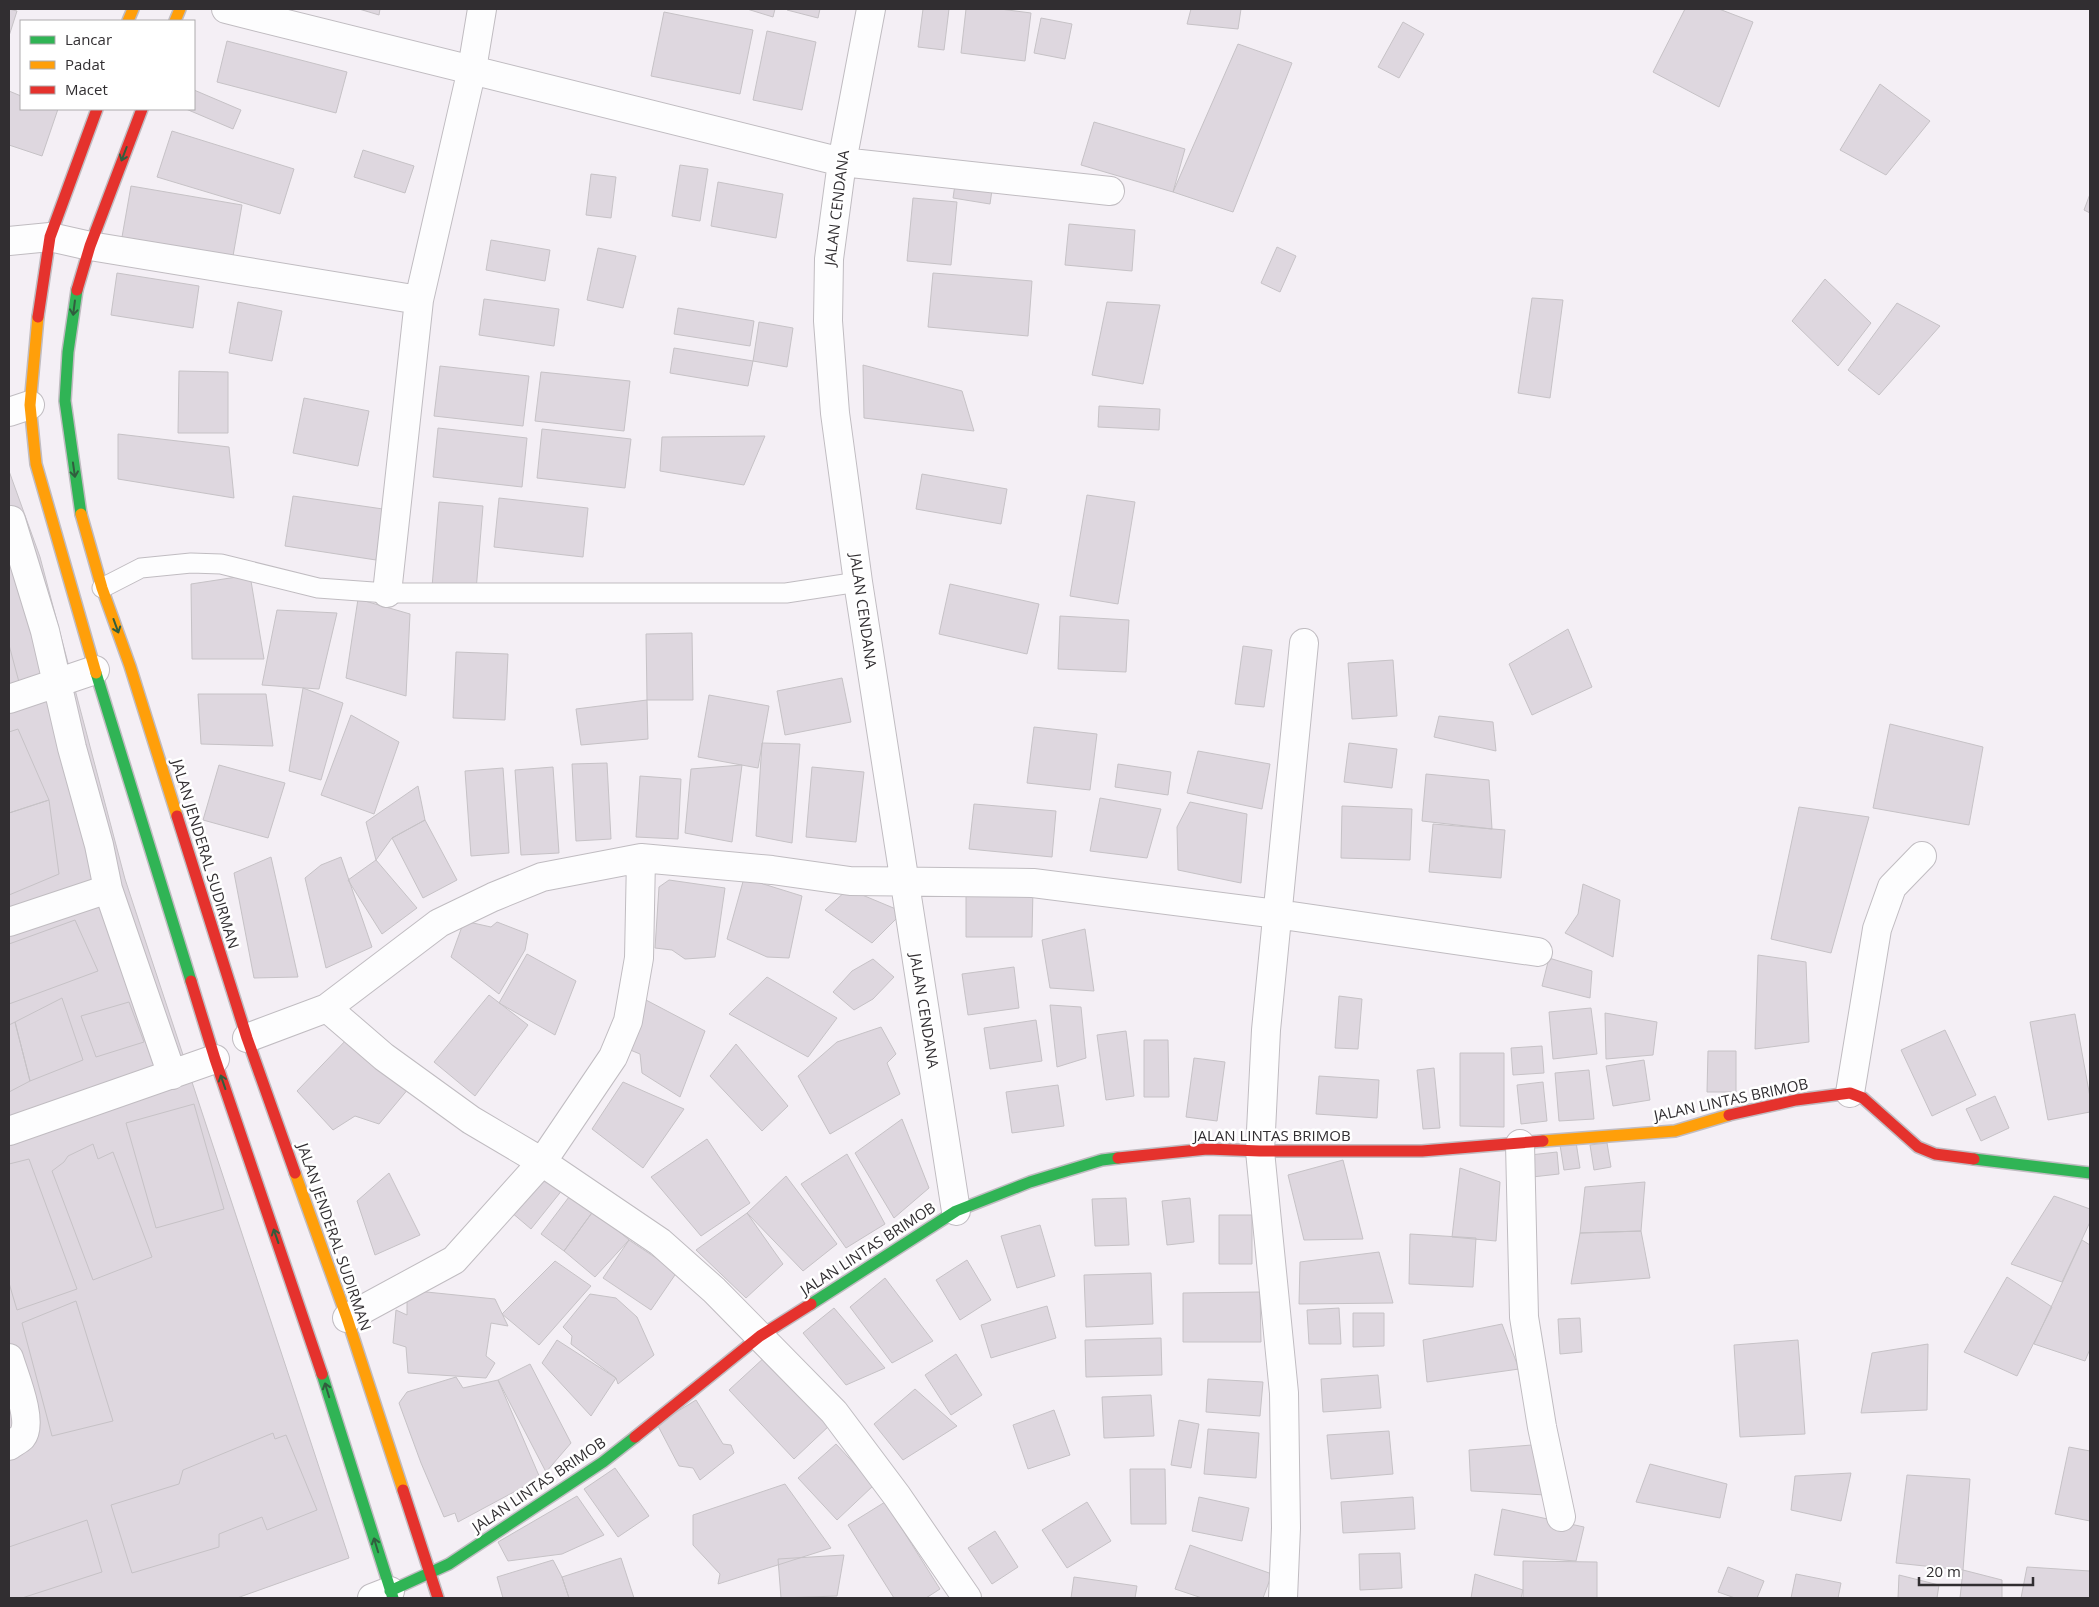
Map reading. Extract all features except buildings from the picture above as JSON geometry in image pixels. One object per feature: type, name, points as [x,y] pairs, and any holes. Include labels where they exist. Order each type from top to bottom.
[{"type":"main road","points":[[97,110],[50,237],[35,338],[19,408],[95,670],[215,1059],[305,1319],[385,1596]]},
{"type":"main road","name":"JALAN JENDERAL SUDIRMAN","points":[[142,110],[90,246],[75,298],[68,352],[66,401],[82,521],[102,588],[130,666],[247,1038],[347,1318],[438,1598]]},
{"type":"main road","points":[[1850,1093],[1863,1098],[1918,1147],[1935,1154],[2090,1173]]},
{"type":"main road","name":"JALAN LINTAS BRIMOB","points":[[385,1596],[449,1564],[603,1462],[760,1336],[956,1211],[1030,1182],[1102,1160],[1207,1149],[1260,1151],[1422,1151],[1675,1131],[1742,1111],[1796,1100],[1850,1093]]},
{"type":"street","points":[[226,9],[472,68],[842,162],[1110,191]]},
{"type":"street","points":[[387,593],[419,300],[472,68],[482,9]]},
{"type":"street","name":"JALAN CENDANA","points":[[870,9],[842,162],[829,259],[828,321],[835,413],[858,582],[956,1211]]},
{"type":"street","points":[[9,242],[50,237],[90,246],[419,300]]},
{"type":"street","points":[[48,512],[10,520],[45,631],[72,748],[100,844],[108,889],[172,1075]]},
{"type":"street","points":[[1283,1598],[1286,1528],[1284,1393],[1260,1151],[1266,1030],[1304,643]]},
{"type":"street","points":[[9,699],[95,670]]},
{"type":"street","points":[[1850,1093],[1877,929],[1892,888],[1922,856]]},
{"type":"street","points":[[347,1318],[454,1260],[542,1162],[612,1057],[628,1021],[639,958],[641,858]]},
{"type":"street","points":[[247,1038],[327,1008],[439,923],[542,877],[641,858],[772,870],[850,882],[1033,883],[1277,914],[1538,952]]},
{"type":"street","points":[[9,922],[108,889]]},
{"type":"street","points":[[327,1008],[384,1057],[471,1120],[542,1162],[660,1242],[714,1290],[834,1412],[897,1496],[967,1598]]},
{"type":"street","points":[[9,1131],[215,1059]]},
{"type":"street","points":[[1520,1144],[1524,1317],[1542,1427],[1561,1517]]},
{"type":"street","points":[[9,1358],[25,1411],[26,1427],[22,1437],[9,1446]]},
{"type":"lane","points":[[102,588],[140,568],[191,563],[221,564],[318,588],[387,593],[786,593],[858,582]]},
{"type":"traffic: fast","points":[[77,290],[68,352],[65,401],[81,514]]},
{"type":"traffic: fast","points":[[96,673],[191,981]]},
{"type":"traffic: fast","points":[[811,1304],[956,1211],[1030,1182],[1102,1160],[1118,1158]]},
{"type":"traffic: fast","points":[[1974,1159],[2090,1173]]},
{"type":"traffic: fast","points":[[322,1374],[393,1598]]},
{"type":"traffic: fast","points":[[390,1591],[449,1564],[603,1462],[635,1437]]},
{"type":"traffic: slow","points":[[128,20],[133,9]]},
{"type":"traffic: slow","points":[[175,20],[180,9]]},
{"type":"traffic: slow","points":[[38,317],[30,405],[36,464],[96,673]]},
{"type":"traffic: slow","points":[[81,514],[102,588],[130,666],[177,816]]},
{"type":"traffic: slow","points":[[1543,1141],[1675,1131],[1729,1115]]},
{"type":"traffic: slow","points":[[295,1173],[347,1318],[403,1490]]},
{"type":"traffic: jam","points":[[38,317],[50,237],[97,110]]},
{"type":"traffic: jam","points":[[77,290],[90,246],[142,110]]},
{"type":"traffic: jam","points":[[177,816],[247,1038],[295,1173]]},
{"type":"traffic: jam","points":[[191,981],[215,1059],[322,1374]]},
{"type":"traffic: jam","points":[[1729,1115],[1796,1100],[1850,1093],[1863,1098],[1918,1147],[1935,1154],[1974,1159]]},
{"type":"traffic: jam","points":[[1118,1158],[1207,1149],[1260,1151],[1422,1151],[1543,1141]]},
{"type":"traffic: jam","points":[[635,1437],[760,1336],[811,1304]]},
{"type":"traffic: jam","points":[[403,1490],[438,1598]]}]
